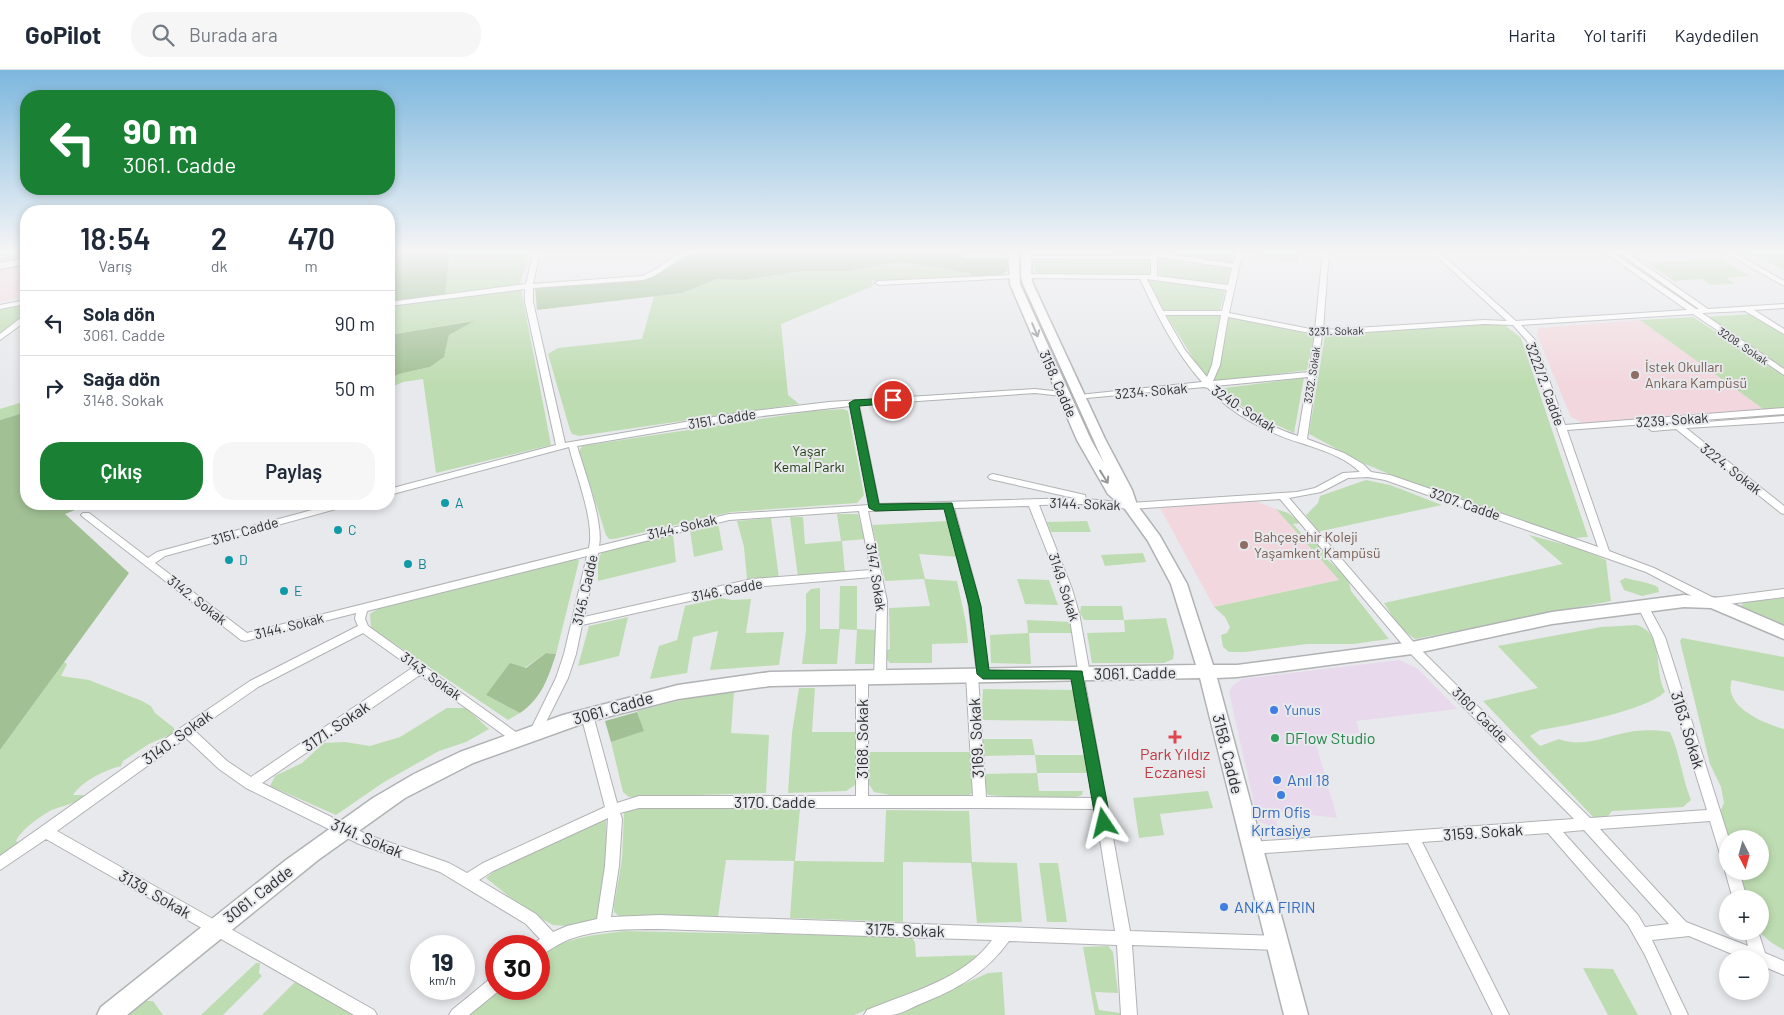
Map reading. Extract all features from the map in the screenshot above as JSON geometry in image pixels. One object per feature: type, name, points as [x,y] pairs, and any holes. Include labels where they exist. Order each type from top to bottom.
[{"type":"street","points":[[395,303],[466,294]]},
{"type":"street","name":"3145. Cadde","points":[[530,294],[531,316],[566,445],[596,529],[595,548],[565,669],[536,730]]},
{"type":"street","name":"3158. Cadde","points":[[1020,294],[1062,394],[1103,476],[1113,491],[1130,506],[1156,539],[1173,570],[1186,603],[1207,672],[1251,848],[1296,1015]]},
{"type":"street","name":"3158. Cadde","points":[[1034,294],[1079,397],[1125,490],[1130,506]]},
{"type":"street","name":"3240. Sokak","points":[[1151,294],[1179,348],[1207,386],[1262,423],[1352,461],[1368,474]]},
{"type":"street","points":[[1207,386],[1216,365],[1224,314],[1229,294]]},
{"type":"street","name":"3232. Sokak","points":[[1302,441],[1319,334],[1322,294]]},
{"type":"street","name":"3222/2. Cadde","points":[[1483,294],[1531,340],[1606,553]]},
{"type":"street","name":"3208. Sokak","points":[[1667,294],[1784,373]]},
{"type":"street","name":"3208. Sokak","points":[[1682,294],[1707,311]]},
{"type":"street","points":[[0,307],[20,303]]},
{"type":"street","name":"3231. Sokak","points":[[1160,313],[1224,314],[1319,334],[1484,322],[1515,323],[1784,306]]},
{"type":"street","points":[[1747,308],[1784,332]]},
{"type":"street","points":[[0,338],[20,323]]},
{"type":"street","name":"3234. Sokak","points":[[1079,397],[1207,386],[1312,374]]},
{"type":"street","name":"3151. Cadde","points":[[395,490],[566,445],[737,416],[854,403],[1035,391],[1062,394]]},
{"type":"street","points":[[1062,394],[1079,397]]},
{"type":"street","points":[[854,403],[875,508]]},
{"type":"street","name":"3239. Sokak","points":[[1562,431],[1784,411]]},
{"type":"street","name":"3239. Sokak","points":[[1562,431],[1784,419]]},
{"type":"street","name":"3224. Sokak","points":[[1670,420],[1784,511]]},
{"type":"street","name":"3207. Cadde","points":[[1130,506],[1282,496],[1311,492],[1346,475],[1368,474],[1393,479],[1606,553],[1650,570],[1713,602],[1784,633]]},
{"type":"street","points":[[993,477],[1108,503]]},
{"type":"street","name":"3160. Cadde","points":[[1282,496],[1412,648],[1587,824],[1683,929]]},
{"type":"street","name":"3144. Sokak","points":[[246,637],[595,548],[729,517],[863,508],[1034,503],[1108,503],[1130,506]]},
{"type":"street","name":"3149. Sokak","points":[[1034,503],[1067,589],[1074,613],[1100,804],[1124,938],[1129,1015]]},
{"type":"street","name":"3169. Sokak","points":[[949,506],[974,599],[978,674],[980,802]]},
{"type":"street","name":"3147. Sokak","points":[[863,508],[877,573],[882,609],[871,676]]},
{"type":"street","name":"3151. Cadde","points":[[149,562],[161,554],[322,510]]},
{"type":"street","name":"3142. Sokak","points":[[86,514],[246,637]]},
{"type":"street","name":"3146. Cadde","points":[[578,622],[752,583],[877,573]]},
{"type":"street","points":[[1713,602],[1784,593]]},
{"type":"street","name":"3061. Cadde","points":[[109,1015],[215,928],[342,828],[429,775],[536,730],[666,693],[711,684],[770,679],[978,674],[1207,672],[1262,668],[1412,648],[1544,619],[1642,605],[1684,601],[1713,602]]},
{"type":"street","name":"3163. Sokak","points":[[1642,605],[1659,637],[1719,831]]},
{"type":"street","points":[[362,608],[360,619],[364,628]]},
{"type":"street","name":"3143. Sokak","points":[[364,628],[516,738]]},
{"type":"street","name":"3140. Sokak","points":[[0,864],[186,730],[254,684],[364,628]]},
{"type":"street","name":"3171. Sokak","points":[[251,784],[421,668]]},
{"type":"street","name":"3168. Sokak","points":[[862,802],[871,676]]},
{"type":"street","points":[[587,715],[614,809],[612,866],[603,925]]},
{"type":"street","name":"3141. Sokak","points":[[186,730],[223,765],[251,784],[364,840],[444,867],[530,919],[539,935]]},
{"type":"street","name":"3170. Cadde","points":[[467,880],[488,867],[614,809],[639,802],[1100,804]]},
{"type":"street","name":"3159. Sokak","points":[[1251,848],[1714,816]]},
{"type":"street","points":[[1551,827],[1624,907],[1642,934],[1680,1015]]},
{"type":"street","name":"3139. Sokak","points":[[46,832],[369,1015]]},
{"type":"street","points":[[1412,836],[1501,1015]]},
{"type":"street","name":"3175. Sokak","points":[[550,941],[572,931],[603,925],[694,923],[1276,943]]},
{"type":"street","points":[[1642,934],[1683,929],[1700,932],[1742,950]]},
{"type":"street","points":[[872,1015],[954,981],[987,959],[1005,934]]},
{"type":"street","points":[[1769,961],[1784,968]]},
{"type":"street","points":[[457,1015],[485,992]]},
{"type":"shaded area","points":[[0,294],[20,294],[20,297],[0,302]]},
{"type":"shaded area","name":"İstek Okulları Ankara Kampüsü","points":[[1640,320],[1766,411],[1585,424],[1571,417],[1537,335],[1539,328]]},
{"type":"shaded area","name":"Bahçeşehir Koleji Yaşamkent Kampüsü","points":[[1255,501],[1276,509],[1339,580],[1214,607],[1160,508]]},
{"type":"shaded area","points":[[1399,660],[1418,669],[1457,709],[1356,721],[1360,733],[1314,737],[1337,818],[1276,811],[1277,829],[1258,821],[1229,692],[1232,686],[1242,679]]},
{"type":"green space","points":[[395,294],[445,295],[395,300]]},
{"type":"green space","points":[[481,294],[522,294],[551,445],[436,473],[423,379],[403,382],[395,385],[395,376],[430,367],[444,357],[449,335],[472,321],[395,334],[395,305]]},
{"type":"green space","points":[[536,294],[673,294],[537,310]]},
{"type":"green space","points":[[672,294],[853,294],[781,324],[788,395],[799,404],[579,436],[572,434],[548,354],[558,348],[642,339],[654,296]]},
{"type":"green space","points":[[1155,294],[1224,294],[1220,310],[1164,312]]},
{"type":"green space","points":[[1671,294],[1680,294],[1702,309],[1694,310]]},
{"type":"green space","points":[[20,306],[20,319],[0,334],[0,310]]},
{"type":"green space","points":[[1752,314],[1784,334],[1784,370],[1704,317]]},
{"type":"green space","points":[[1217,315],[1314,335],[1307,370],[1212,383],[1206,379],[1167,316]]},
{"type":"green space","points":[[1693,317],[1784,376],[1784,410],[1766,411],[1640,320]]},
{"type":"green space","points":[[474,321],[449,335],[444,357],[430,367],[395,376],[395,334]]},
{"type":"green space","points":[[1491,323],[1506,326],[1521,338],[1588,537],[1574,538],[1399,478],[1365,464],[1309,434],[1325,335]]},
{"type":"green space","points":[[1304,378],[1294,433],[1255,415],[1221,392],[1224,388]]},
{"type":"green space","points":[[20,403],[20,414],[0,420],[0,409]]},
{"type":"green space","name":"Yaşar Kemal Parkı","points":[[843,409],[848,411],[864,495],[857,503],[731,512],[614,539],[609,539],[606,535],[579,451],[582,446],[813,411]]},
{"type":"green space","points":[[20,414],[20,510],[75,510],[65,514],[129,573],[0,750],[0,420]]},
{"type":"green space","points":[[1366,480],[1390,485],[1442,505],[1317,532],[1306,515],[1318,503],[1320,496]]},
{"type":"green space","points":[[1276,509],[1288,513],[1301,523],[1293,524],[1302,534],[1310,532],[1327,553],[1322,555],[1348,578],[1351,591],[1389,639],[1353,644],[1307,644],[1245,652],[1229,652],[1223,647],[1221,635],[1227,633],[1230,627],[1225,617],[1214,607],[1339,580]]},
{"type":"green space","points":[[837,514],[858,514],[865,539],[842,541],[845,573],[798,577],[790,517],[803,517],[805,544],[841,541]]},
{"type":"green space","points":[[771,518],[779,578],[747,579],[744,547],[737,521]]},
{"type":"green space","points":[[948,521],[959,557],[919,554],[925,579],[957,581],[966,623],[968,643],[932,644],[932,663],[890,663],[887,660],[886,650],[890,649],[889,608],[930,606],[924,579],[885,581],[872,525]]},
{"type":"green space","points":[[1087,521],[1091,532],[1051,532],[1047,522]]},
{"type":"green space","points":[[718,523],[723,550],[694,557],[690,530]]},
{"type":"green space","points":[[673,534],[676,562],[598,581],[598,559],[602,552]]},
{"type":"green space","points":[[1529,535],[1581,549],[1606,560],[1611,601],[1415,639],[1400,628],[1384,603],[1563,564]]},
{"type":"green space","points":[[1143,553],[1146,562],[1105,566],[1101,555]]},
{"type":"green space","points":[[572,559],[579,560],[556,654],[546,653],[486,695],[520,713],[508,720],[371,628],[370,614],[379,608]]},
{"type":"green space","points":[[1625,578],[1654,585],[1658,587],[1659,592],[1642,596],[1624,590],[1620,581]]},
{"type":"green space","points":[[1017,579],[1049,580],[1058,605],[1025,604]]},
{"type":"green space","points":[[840,586],[857,586],[857,629],[877,630],[875,664],[855,664],[857,630],[840,629],[837,664],[802,664],[806,631],[806,594],[811,589],[820,588],[820,629],[839,629]]},
{"type":"green space","points":[[721,598],[732,600],[751,599],[746,633],[784,632],[779,665],[710,670],[718,631],[693,637],[687,673],[650,679],[659,646],[677,640],[685,606]]},
{"type":"green space","points":[[1784,598],[1784,625],[1741,606],[1744,602]]},
{"type":"green space","points":[[1081,606],[1122,606],[1124,620],[1084,620],[1080,613]]},
{"type":"green space","points":[[628,617],[619,656],[578,666],[589,626]]},
{"type":"green space","points":[[1166,618],[1174,652],[1173,659],[1164,663],[1092,663],[1087,633],[1125,632],[1124,620]]},
{"type":"green space","points":[[1027,620],[1071,622],[1074,633],[1029,633],[1031,664],[991,663],[990,635],[1028,633]]},
{"type":"green space","points":[[1637,625],[1652,636],[1665,692],[1655,699],[1624,711],[1587,721],[1540,730],[1530,736],[1540,746],[1559,739],[1568,742],[1587,742],[1635,731],[1670,732],[1691,800],[1683,807],[1612,811],[1607,817],[1594,818],[1483,701],[1538,688],[1498,646],[1601,627]]},
{"type":"green space","points":[[1682,638],[1784,657],[1784,691],[1732,680],[1731,689],[1733,698],[1739,706],[1756,718],[1784,729],[1784,950],[1768,940],[1769,890],[1743,890],[1739,880],[1769,880],[1769,830],[1725,830],[1720,812],[1724,803],[1721,787],[1710,764],[1680,641]]},
{"type":"green space","points":[[546,653],[556,654],[547,679],[534,701],[520,713],[486,695],[510,663],[526,668]]},
{"type":"green space","points":[[64,662],[67,664],[61,676],[89,680],[142,701],[151,706],[155,713],[174,728],[174,733],[149,744],[123,761],[121,766],[101,773],[82,785],[73,795],[84,795],[80,799],[53,810],[35,821],[18,837],[16,841],[21,844],[0,860],[0,750]]},
{"type":"green space","points":[[799,688],[815,688],[812,732],[857,732],[855,785],[846,791],[788,793],[792,733]]},
{"type":"green space","points":[[983,689],[1074,690],[1079,721],[981,720]]},
{"type":"green space","points":[[734,692],[731,733],[769,735],[766,793],[629,797],[623,792],[611,742],[643,731],[637,711],[689,698]]},
{"type":"green space","points":[[447,708],[466,708],[489,729],[466,742],[439,751],[384,782],[336,815],[270,786],[275,776],[302,763],[324,743],[345,742],[370,746],[400,737]]},
{"type":"green space","points":[[637,712],[644,731],[611,742],[605,721]]},
{"type":"green space","points":[[982,739],[1032,739],[1035,755],[983,756]]},
{"type":"green space","points":[[865,752],[970,752],[972,793],[969,795],[895,796],[874,792],[868,783]]},
{"type":"green space","points":[[1035,755],[1084,755],[1088,773],[1037,773]]},
{"type":"green space","points":[[1037,773],[1039,791],[1083,791],[1082,795],[1061,799],[1036,799],[988,795],[986,791],[985,774]]},
{"type":"green space","points":[[1208,791],[1213,808],[1160,814],[1164,835],[1139,838],[1133,798]]},
{"type":"green space","points":[[632,807],[800,809],[795,861],[884,862],[886,810],[969,811],[972,862],[1017,863],[1022,922],[977,923],[971,863],[903,862],[903,922],[790,918],[794,861],[726,860],[718,917],[620,917],[614,912],[614,906],[622,859],[624,813]]},
{"type":"green space","points":[[606,817],[606,864],[599,915],[593,921],[567,926],[553,925],[527,911],[486,878],[500,866]]},
{"type":"green space","points":[[1039,863],[1058,863],[1067,922],[1047,922]]},
{"type":"green space","points":[[625,931],[911,937],[915,942],[916,957],[982,955],[961,970],[939,981],[854,1015],[467,1015],[485,1000],[550,1000],[550,950],[569,941]]},
{"type":"green space","points":[[1108,946],[1113,952],[1118,993],[1095,992],[1099,1010],[1120,1013],[1120,1015],[1095,1015],[1083,947]]},
{"type":"green space","points":[[256,963],[260,963],[259,973],[262,976],[223,1015],[201,1015]]},
{"type":"green space","points":[[1583,968],[1613,969],[1638,1015],[1608,1015]]},
{"type":"green space","points":[[1002,972],[1005,1015],[895,1015],[988,973]]},
{"type":"green space","points":[[295,982],[356,1015],[262,1015]]},
{"type":"green space","points":[[144,1001],[153,1001],[163,1015],[121,1015]]},
{"type":"place","name":"İstek Okulları Ankara Kampüsü","points":[[1635,375]]},
{"type":"place","name":"A","points":[[445,503]]},
{"type":"place","name":"C","points":[[338,530]]},
{"type":"place","name":"Bahçeşehir Koleji Yaşamkent Kampüsü","points":[[1244,545]]},
{"type":"place","name":"D","points":[[229,560]]},
{"type":"place","name":"B","points":[[408,564]]},
{"type":"place","name":"E","points":[[284,591]]},
{"type":"place","name":"Yunus","points":[[1274,710]]},
{"type":"place","name":"Park Yıldız Eczanesi","points":[[1175,737]]},
{"type":"place","name":"DFlow Studio","points":[[1275,738]]},
{"type":"place","name":"Anıl 18","points":[[1277,780]]},
{"type":"place","name":"Drm Ofis Kırtasiye","points":[[1281,795]]},
{"type":"place","name":"ANKA FIRIN","points":[[1224,907]]},
{"type":"route","points":[[893,400],[854,403],[875,508],[949,506],[970,579],[983,674],[1077,674],[1104,823]]}]
